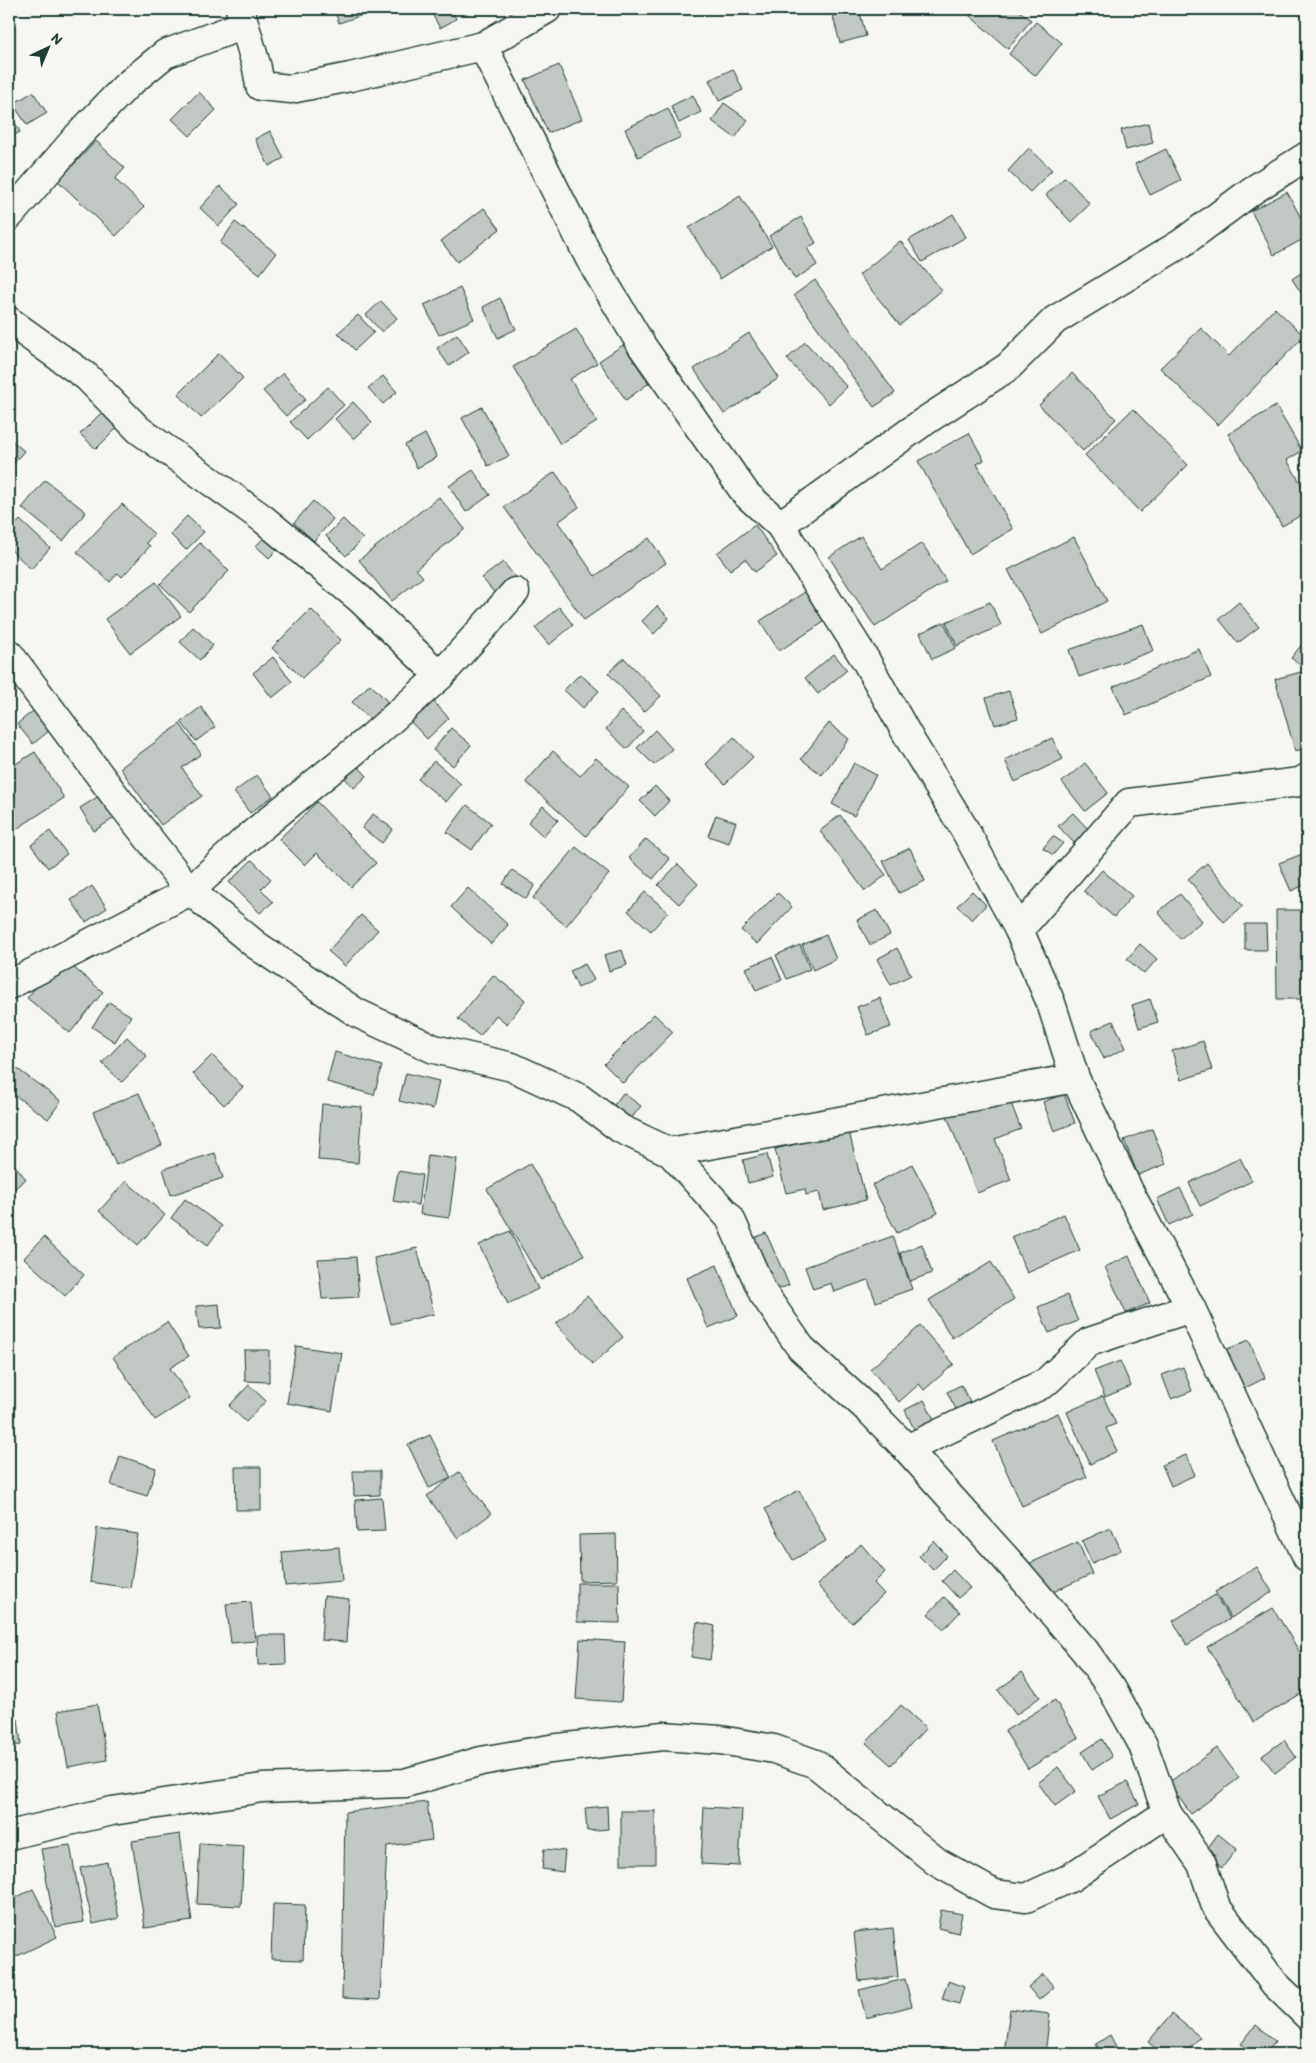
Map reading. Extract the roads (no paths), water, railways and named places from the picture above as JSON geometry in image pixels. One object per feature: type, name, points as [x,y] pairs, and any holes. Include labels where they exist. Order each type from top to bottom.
[{"type":"street","points":[[9,216],[78,136],[126,86],[165,54],[242,17],[257,68],[260,86],[291,89],[350,78],[483,46],[547,9]]},
{"type":"street","points":[[483,46],[590,259],[642,346],[746,494],[780,525],[865,659],[912,743],[966,830],[1019,930],[1051,1003],[1075,1078],[1129,1191],[1190,1308],[1307,1558]]},
{"type":"street","points":[[780,525],[922,423],[1008,367],[1055,320],[1182,243],[1253,190],[1307,156]]},
{"type":"street","points":[[9,321],[87,377],[139,430],[262,518],[360,599],[440,676]]},
{"type":"street","points":[[9,984],[190,891],[245,840],[374,736],[440,676],[515,592]]},
{"type":"street","points":[[9,654],[116,797],[190,891],[256,945],[357,1013],[434,1049],[512,1067],[579,1098],[621,1129],[670,1152],[730,1218],[763,1294],[800,1348],[871,1412],[907,1449],[1017,1571],[1085,1651],[1112,1689],[1143,1745],[1167,1813],[1202,1864],[1216,1907],[1275,1984],[1307,2016]]},
{"type":"street","points":[[1019,930],[1129,803],[1300,782],[1307,778]]},
{"type":"street","points":[[670,1152],[1075,1078]]},
{"type":"street","points":[[907,1449],[1045,1383],[1090,1342],[1190,1308]]},
{"type":"street","points":[[9,1835],[112,1812],[262,1788],[405,1783],[481,1761],[533,1752],[663,1736],[720,1740],[774,1749],[816,1764],[937,1862],[994,1894],[1026,1898],[1070,1878],[1110,1849],[1167,1813]]}]
